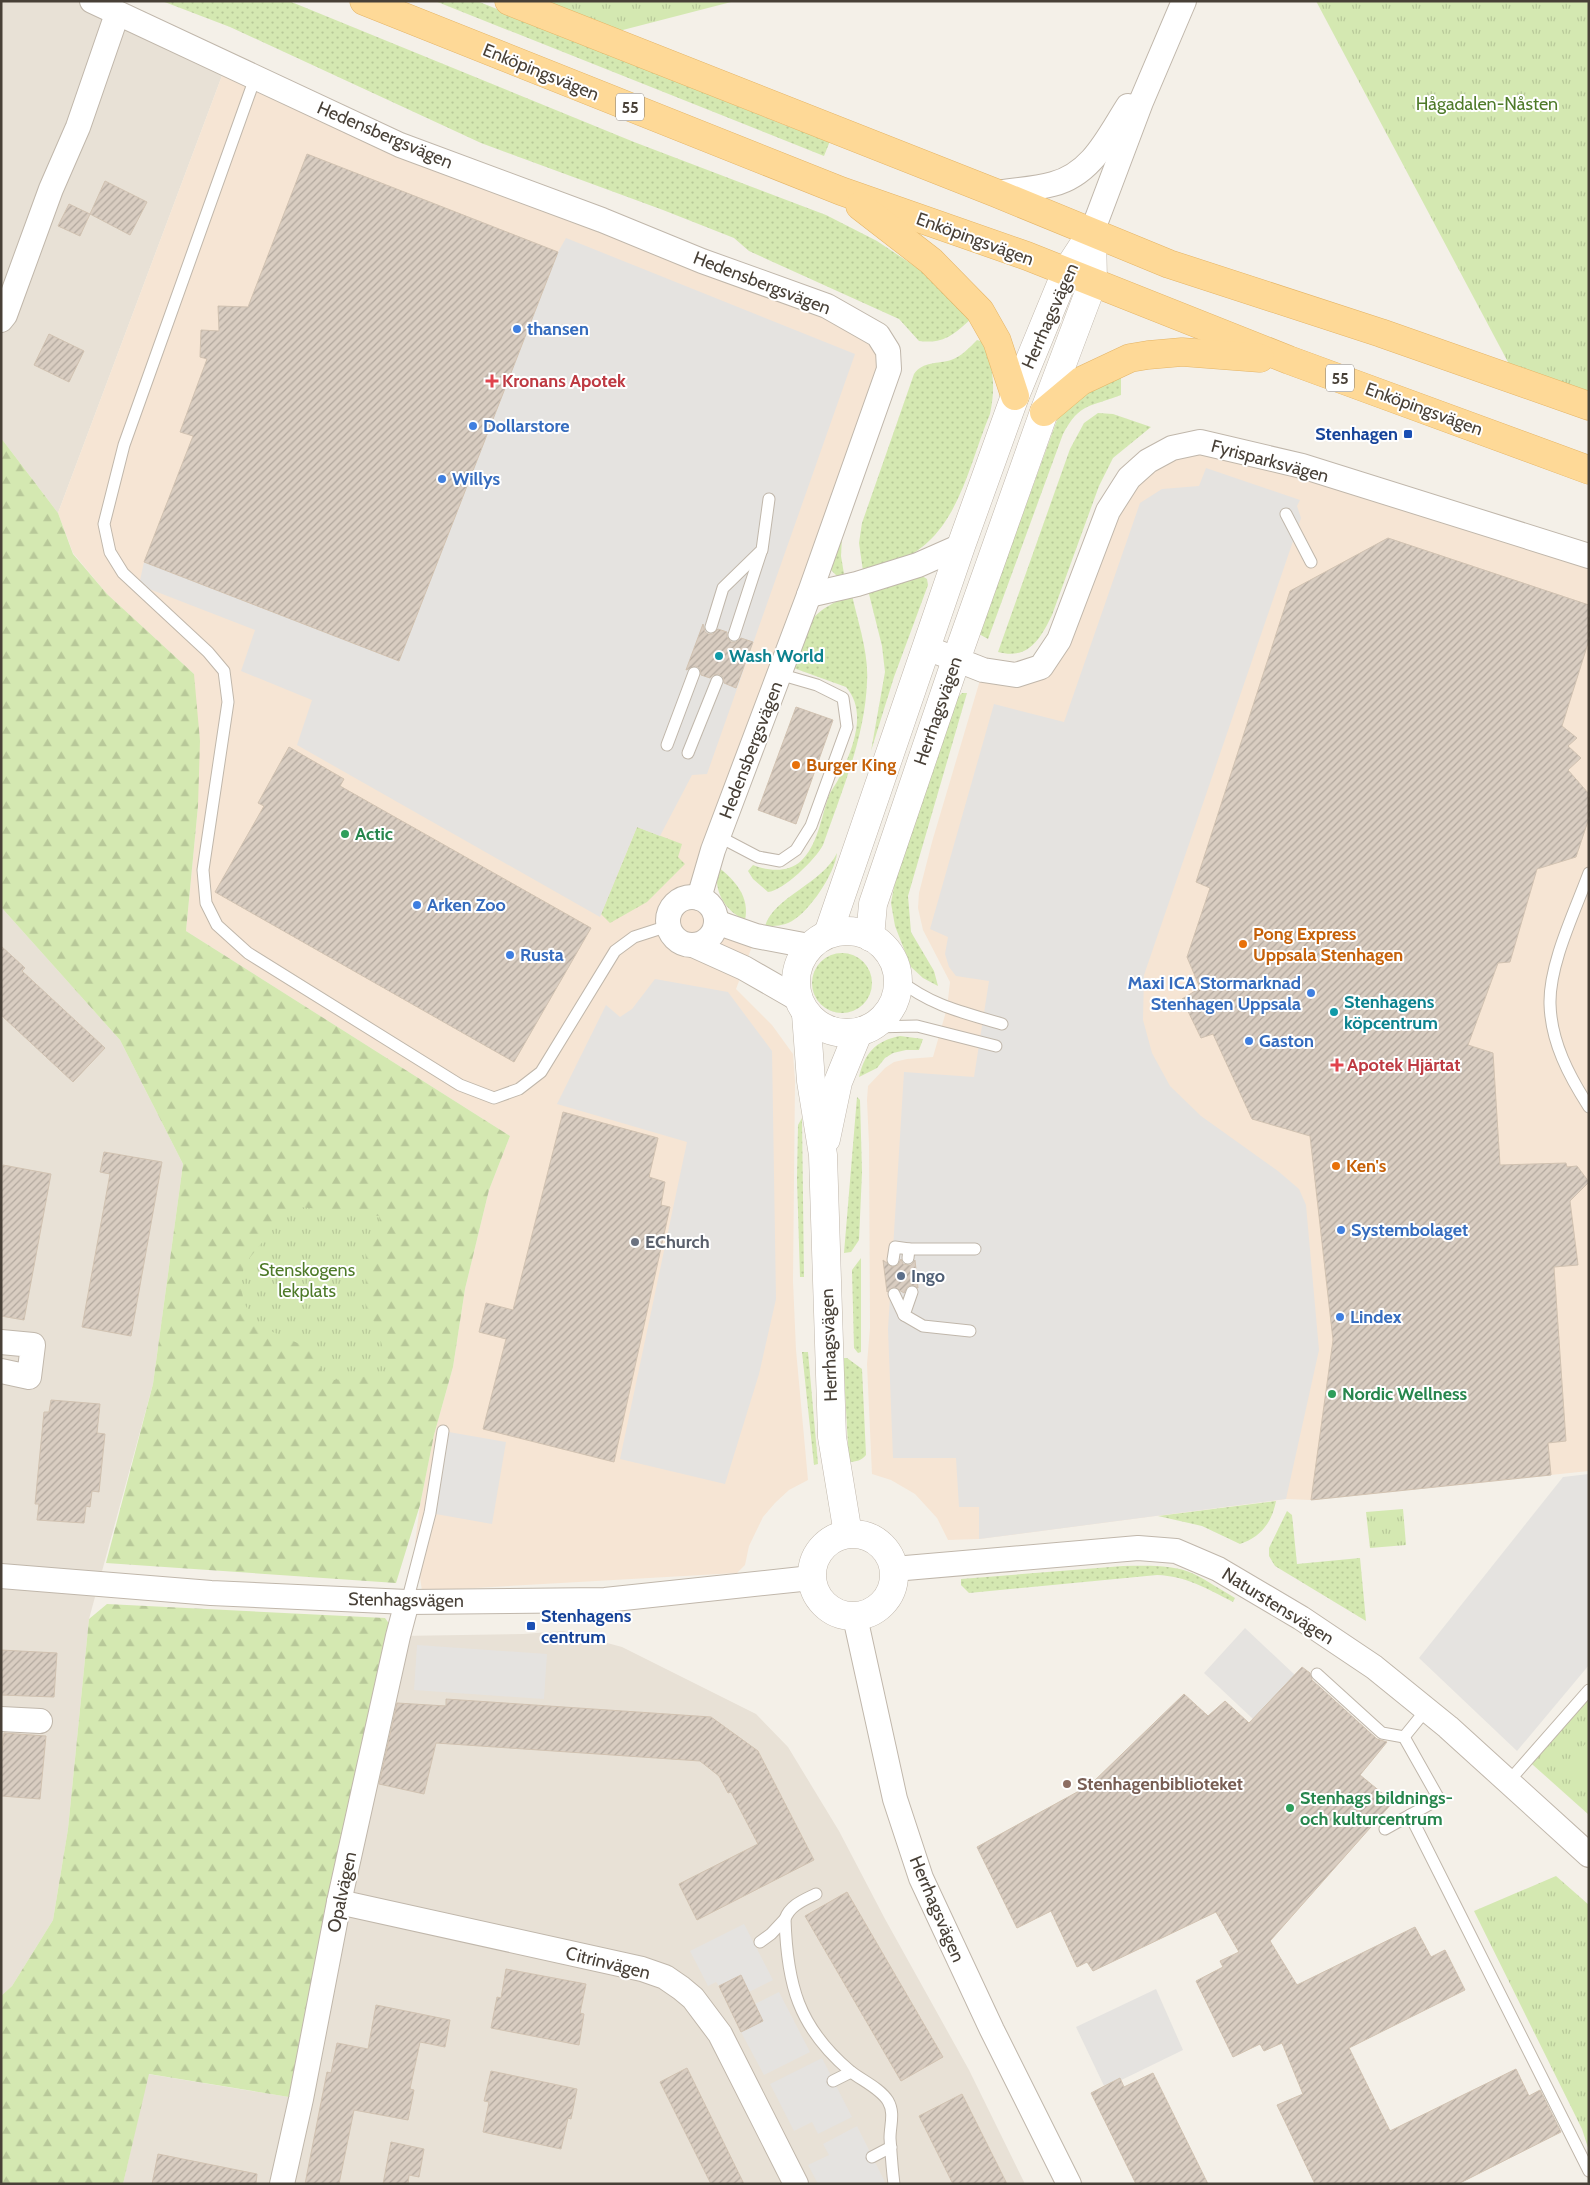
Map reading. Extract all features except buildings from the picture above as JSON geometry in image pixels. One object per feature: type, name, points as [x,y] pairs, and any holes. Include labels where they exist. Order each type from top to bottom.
[{"type":"main road","name":"Enköpingsvägen","points":[[364,1],[841,191],[1093,282],[1289,360],[1589,470]]},
{"type":"main road","points":[[509,1],[996,193],[1169,264],[1381,332],[1589,406]]},
{"type":"main road","points":[[841,191],[932,262],[980,311],[997,340],[1015,396]]},
{"type":"main road","points":[[1044,412],[1081,381],[1130,358],[1148,354],[1182,352],[1289,360]]},
{"type":"street","name":"Hedensbergsvägen","points":[[92,1],[158,34],[400,144],[602,220],[702,261],[828,306],[878,335],[888,350],[889,369],[809,595],[718,836],[699,898]]},
{"type":"street","points":[[1092,232],[1158,58],[1184,1]]},
{"type":"street","points":[[1,320],[5,314],[51,189],[78,127],[117,14]]},
{"type":"street","points":[[996,193],[1054,184],[1082,169],[1094,159],[1158,58]]},
{"type":"street","name":"Herrhagsvägen","points":[[819,940],[927,648],[961,546],[1015,396],[1066,272],[1092,232]]},
{"type":"street","name":"Herrhagsvägen","points":[[870,937],[873,904],[956,660],[1044,412],[1093,282],[1092,232]]},
{"type":"street","name":"Fyrisparksvägen","points":[[927,648],[983,670],[1016,675],[1041,667],[1059,640],[1108,511],[1129,478],[1148,461],[1172,448],[1200,442],[1302,466],[1589,556]]},
{"type":"street","points":[[809,595],[857,584],[918,566],[961,546]]},
{"type":"street","points":[[691,897],[699,898],[710,906],[716,922],[713,933],[701,944],[684,944],[674,938],[668,926],[670,910],[676,903],[691,897]]},
{"type":"street","points":[[693,945],[744,968],[802,1006],[818,1025],[835,1033],[865,1030],[887,1016],[896,1000],[899,980],[897,966],[879,941],[859,932],[846,930],[819,940],[756,936],[716,922]]},
{"type":"street","points":[[802,1006],[795,986],[797,967],[819,940]]},
{"type":"street","name":"Herrhagsvägen","points":[[802,1006],[811,1081],[823,1155],[832,1437],[848,1534]]},
{"type":"street","name":"Herrhagsvägen","points":[[823,1155],[838,1082],[865,1030]]},
{"type":"street","points":[[1,1342],[33,1345],[29,1378],[1,1372]]},
{"type":"street","points":[[848,1534],[864,1535],[878,1542],[888,1554],[894,1569],[894,1583],[889,1596],[869,1614],[855,1617],[842,1616],[830,1610],[814,1590],[811,1578],[812,1565],[817,1554],[825,1544],[848,1534]]},
{"type":"street","name":"Naturstensvägen","points":[[894,1569],[1138,1548],[1176,1551],[1218,1568],[1301,1618],[1374,1667],[1509,1781],[1589,1855]]},
{"type":"street","name":"Stenhagsvägen","points":[[1,1576],[211,1594],[407,1602],[605,1600],[811,1578]]},
{"type":"street","name":"Opalvägen","points":[[282,2184],[301,2099],[339,1902],[407,1602]]},
{"type":"street","name":"Herrhagsvägen","points":[[855,1617],[895,1799],[921,1878],[988,2021],[1069,2184]]},
{"type":"street","points":[[1,1719],[40,1721]]},
{"type":"street","name":"Citrinvägen","points":[[339,1902],[642,1969],[665,1978],[693,1998],[720,2034],[796,2184]]},
{"type":"lane","points":[[255,78],[124,445],[104,524],[110,552],[123,573],[208,652],[224,672],[228,702],[203,870],[206,903],[217,925],[248,953],[460,1084],[494,1098],[519,1089],[541,1072],[615,951],[634,937],[668,926]]},
{"type":"lane","points":[[734,635],[762,550],[769,499]]},
{"type":"lane","points":[[1286,514],[1311,562]]},
{"type":"lane","points":[[711,627],[724,588],[762,550]]},
{"type":"lane","points":[[667,745],[694,673]]},
{"type":"lane","points":[[718,836],[758,857],[780,861],[796,850],[810,826],[817,808],[847,727],[843,698],[817,686],[779,674]]},
{"type":"lane","points":[[688,753],[717,681]]},
{"type":"lane","points":[[1589,873],[1555,966],[1550,1004],[1556,1040],[1568,1074],[1589,1107]]},
{"type":"lane","points":[[899,980],[918,995],[947,1008],[1002,1024]]},
{"type":"lane","points":[[865,1030],[917,1026],[996,1046]]},
{"type":"lane","points":[[892,1260],[895,1247],[909,1254],[975,1250]]},
{"type":"lane","points":[[904,1315],[912,1292]]},
{"type":"lane","points":[[894,1294],[904,1315],[923,1326],[970,1331]]},
{"type":"lane","points":[[407,1602],[430,1513],[443,1432]]},
{"type":"lane","points":[[1317,1674],[1382,1733],[1404,1737]]},
{"type":"lane","points":[[1509,1781],[1589,1690]]},
{"type":"lane","points":[[1404,1737],[1426,1710]]},
{"type":"lane","points":[[1385,1829],[1439,1799],[1404,1737]]},
{"type":"lane","points":[[1410,1815],[1589,2171]]},
{"type":"lane","points":[[760,1942],[771,1934],[785,1919],[792,1907],[816,1894]]},
{"type":"lane","points":[[785,1919],[792,1985],[804,2014],[823,2045],[851,2072],[879,2091],[887,2100],[892,2110],[891,2147],[894,2184]]},
{"type":"lane","points":[[793,2019],[804,2014]]},
{"type":"lane","points":[[833,2081],[851,2072]]},
{"type":"lane","points":[[872,2157],[891,2147]]},
{"type":"shaded area","points":[[1,1],[92,1],[226,65],[58,513],[1,438]]},
{"type":"shaded area","points":[[226,65],[702,261],[885,346],[704,901],[714,913],[756,936],[736,989],[772,1025],[793,1054],[795,1081],[793,1281],[796,1350],[808,1480],[789,1490],[763,1517],[749,1546],[745,1565],[737,1573],[422,1591],[415,1543],[420,1505],[434,1435],[453,1367],[465,1289],[489,1190],[510,1136],[186,931],[198,806],[194,674],[107,594],[73,553],[58,513]]},
{"type":"shaded area","points":[[566,238],[855,354],[707,774],[692,775],[660,836],[637,827],[600,917],[297,745],[312,700],[241,671],[255,630],[139,585],[144,562],[399,661],[558,252]]},
{"type":"shaded area","points":[[1200,442],[1589,556],[1589,1471],[1311,1500],[1286,1499],[979,1539],[948,1540],[937,1518],[915,1494],[891,1480],[872,1474],[867,1364],[870,1328],[868,1086],[885,1068],[894,1062],[933,1057],[947,1008],[950,982],[923,930],[918,908],[919,893],[932,842],[983,670],[1041,667],[1129,478]]},
{"type":"shaded area","points":[[1206,468],[1300,500],[1297,506],[1301,518],[1144,975],[1143,1020],[1152,1053],[1170,1086],[1201,1116],[1278,1171],[1299,1189],[1306,1205],[1319,1350],[1286,1499],[979,1539],[979,1507],[959,1507],[956,1458],[893,1458],[888,1329],[904,1072],[974,1077],[989,981],[956,976],[949,967],[945,954],[948,937],[930,929],[994,704],[1064,722],[1140,503],[1162,489],[1199,486]]},
{"type":"shaded area","points":[[1,907],[120,1040],[183,1164],[153,1384],[89,1619],[68,1829],[53,1920],[12,1986],[1,1996]]},
{"type":"shaded area","points":[[655,979],[728,992],[772,1051],[776,1299],[759,1374],[725,1484],[620,1459],[687,1142],[557,1104],[606,1005],[620,1017],[632,1009]]},
{"type":"shaded area","points":[[443,1431],[506,1442],[492,1524],[430,1513]]},
{"type":"shaded area","points":[[1589,1474],[1589,1665],[1517,1751],[1419,1658],[1563,1477]]},
{"type":"shaded area","points":[[1245,1628],[1295,1675],[1253,1719],[1204,1673]]},
{"type":"shaded area","points":[[563,1631],[622,1647],[756,1714],[788,1747],[839,1831],[885,1919],[969,2070],[1025,2184],[123,2184],[148,2074],[301,2099],[398,1636],[523,1634]]},
{"type":"shaded area","points":[[417,1645],[547,1654],[544,1699],[414,1690]]},
{"type":"shaded area","points":[[744,1924],[773,1980],[749,1992],[741,1975],[719,1986],[716,1982],[708,1986],[690,1951]]},
{"type":"shaded area","points":[[1156,1989],[1183,2050],[1105,2088],[1076,2027]]},
{"type":"shaded area","points":[[779,1992],[810,2052],[764,2075],[741,2032],[763,2021],[755,2004]]},
{"type":"shaded area","points":[[822,2058],[852,2117],[818,2134],[812,2122],[794,2131],[770,2084]]},
{"type":"shaded area","points":[[857,2126],[886,2184],[818,2184],[808,2165],[829,2155],[823,2144]]},
{"type":"green space","points":[[162,1],[289,1],[634,142],[826,215],[877,241],[916,267],[945,289],[971,319],[959,330],[942,340],[919,341],[899,319],[749,251],[734,238],[481,143],[230,27]]},
{"type":"green space","points":[[435,1],[477,1],[787,126],[830,141],[824,156]]},
{"type":"green space","points":[[543,1],[735,1],[615,32]]},
{"type":"green space","name":"Hågadalen-Nåsten","points":[[1316,1],[1589,1],[1589,392],[1509,364]]},
{"type":"green space","points":[[977,340],[984,342],[990,361],[993,377],[992,404],[990,414],[958,498],[948,517],[920,549],[900,560],[863,571],[859,543],[862,523],[914,374],[926,365],[955,359]]},
{"type":"green space","points":[[1121,371],[1121,395],[1094,404],[1081,411],[1075,416],[1063,434],[988,639],[979,634],[1057,420],[1081,393]]},
{"type":"green space","points":[[1098,413],[1113,414],[1151,427],[1113,458],[1099,486],[1052,615],[1038,640],[1032,646],[1017,653],[998,652],[1070,449],[1084,423]]},
{"type":"green space","points":[[1,438],[58,513],[73,554],[107,594],[194,674],[200,741],[198,806],[186,931],[510,1136],[489,1190],[465,1289],[453,1367],[434,1435],[420,1505],[396,1583],[106,1563],[153,1384],[183,1164],[120,1040],[1,907]]},
{"type":"green space","points":[[858,478],[862,482],[842,536],[841,556],[844,574],[837,576],[830,569]]},
{"type":"green space","points":[[922,576],[927,579],[928,585],[894,677],[871,751],[885,672],[882,646],[868,590]]},
{"type":"green space","points":[[852,595],[865,649],[867,671],[865,703],[857,744],[823,845],[814,858],[790,880],[768,892],[753,879],[748,871],[753,865],[771,870],[790,868],[801,861],[806,855],[818,832],[829,795],[838,781],[853,745],[856,732],[856,709],[853,697],[846,687],[788,666],[799,640],[817,614],[837,601]]},
{"type":"green space","points":[[962,693],[967,693],[908,896],[911,932],[934,971],[938,986],[923,978],[911,967],[895,926],[891,903],[895,881],[955,700]]},
{"type":"green space","points":[[637,827],[682,844],[678,857],[685,864],[647,902],[610,923],[601,914]]},
{"type":"green space","points":[[837,853],[827,881],[806,909],[789,923],[765,926],[770,916],[778,907],[821,873]]},
{"type":"green space","points":[[718,867],[740,890],[745,904],[745,920],[731,911],[722,899],[717,884]]},
{"type":"green space","points":[[836,953],[848,953],[864,961],[870,971],[872,983],[870,995],[864,1005],[848,1013],[836,1013],[820,1005],[812,989],[812,977],[820,961]]},
{"type":"green space","points":[[900,1036],[923,1039],[919,1050],[893,1053],[885,1058],[877,1068],[859,1077],[864,1061],[872,1049],[884,1041]]},
{"type":"green space","points":[[857,1097],[860,1100],[862,1172],[859,1240],[851,1252],[844,1253]]},
{"type":"green space","points":[[802,1118],[804,1277],[800,1277],[797,1179],[798,1125]]},
{"type":"green space","name":"Stenskogens lekplats","points":[[291,1206],[379,1216],[381,1230],[366,1239],[366,1306],[377,1328],[384,1352],[396,1373],[333,1380],[322,1371],[311,1349],[257,1325],[244,1303],[241,1286],[244,1265]]},
{"type":"green space","points":[[861,1258],[861,1352],[858,1353],[854,1348],[852,1270]]},
{"type":"green space","points":[[802,1352],[808,1352],[818,1464],[814,1465]]},
{"type":"green space","points":[[843,1358],[847,1358],[862,1369],[866,1455],[852,1462],[849,1462]]},
{"type":"green space","points":[[1276,1501],[1272,1516],[1260,1533],[1240,1544],[1202,1526],[1158,1516]]},
{"type":"green space","points":[[1403,1509],[1406,1545],[1370,1548],[1366,1512]]},
{"type":"green space","points":[[1287,1511],[1292,1515],[1297,1564],[1360,1558],[1366,1621],[1275,1566],[1269,1556],[1269,1548]]},
{"type":"green space","points":[[1123,1566],[1159,1566],[1186,1571],[1235,1598],[1233,1602],[1206,1588],[1187,1581],[1157,1575],[969,1593],[961,1585],[961,1579]]},
{"type":"green space","points":[[107,1604],[385,1618],[398,1636],[301,2099],[149,2074],[123,2184],[1,2184],[1,1996],[12,1986],[53,1920],[68,1829],[89,1619]]},
{"type":"green space","points":[[1589,1683],[1589,1815],[1523,1756]]},
{"type":"green space","points":[[1589,1740],[1589,1791],[1563,1768]]},
{"type":"green space","points":[[1556,1876],[1589,1905],[1589,2151],[1582,2129],[1474,1911]]},
{"type":"place","name":"thansen","points":[[517,329]]},
{"type":"place","name":"Kronans Apotek","points":[[492,381]]},
{"type":"place","name":"Dollarstore","points":[[473,426]]},
{"type":"place","name":"Stenhagen","points":[[1408,434]]},
{"type":"place","name":"Willys","points":[[442,479]]},
{"type":"place","name":"Wash World","points":[[719,656]]},
{"type":"place","name":"Burger King","points":[[796,765]]},
{"type":"place","name":"Actic","points":[[345,834]]},
{"type":"place","name":"Arken Zoo","points":[[417,905]]},
{"type":"place","name":"Pong Express Uppsala Stenhagen","points":[[1243,944]]},
{"type":"place","name":"Rusta","points":[[510,955]]},
{"type":"place","name":"Maxi ICA Stormarknad Stenhagen Uppsala","points":[[1311,993]]},
{"type":"place","name":"Stenhagens köpcentrum","points":[[1334,1012]]},
{"type":"place","name":"Gaston","points":[[1249,1041]]},
{"type":"place","name":"Apotek Hjärtat","points":[[1337,1065]]},
{"type":"place","name":"Ken's","points":[[1336,1166]]},
{"type":"place","name":"Systembolaget","points":[[1341,1230]]},
{"type":"place","name":"EChurch","points":[[635,1242]]},
{"type":"place","name":"Ingo","points":[[901,1276]]},
{"type":"place","name":"Lindex","points":[[1340,1317]]},
{"type":"place","name":"Nordic Wellness","points":[[1332,1394]]},
{"type":"place","name":"Stenhagens centrum","points":[[531,1626]]},
{"type":"place","name":"Stenhagenbiblioteket","points":[[1067,1784]]},
{"type":"place","name":"Stenhags bildnings- och kulturcentrum","points":[[1290,1808]]}]
